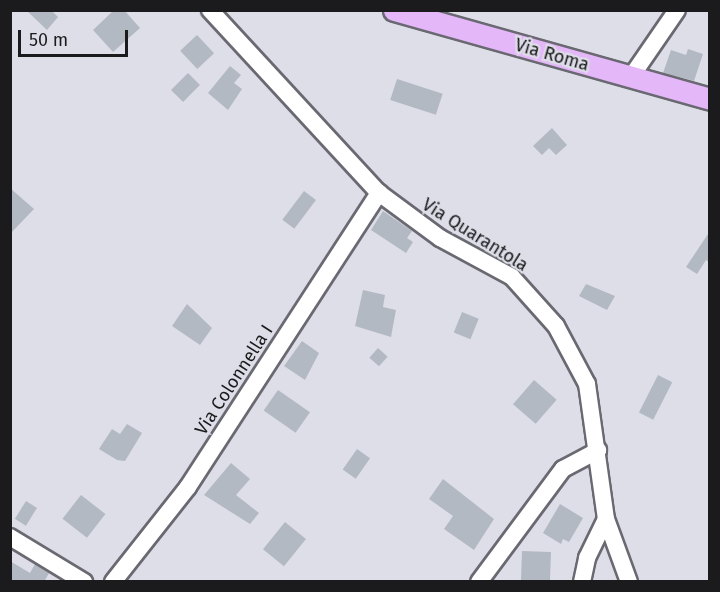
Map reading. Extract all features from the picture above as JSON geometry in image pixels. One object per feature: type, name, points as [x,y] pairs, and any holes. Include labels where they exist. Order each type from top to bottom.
[{"type":"main road","name":"Via Roma","points":[[394,10],[710,99]]},
{"type":"street","name":"Via Quarantola","points":[[210,10],[380,194],[440,238],[512,277],[538,303],[582,371],[598,450],[606,519],[630,582]]},
{"type":"street","points":[[631,77],[677,10]]},
{"type":"street","name":"Via Colonnella I","points":[[113,582],[188,488],[380,194]]},
{"type":"street","points":[[479,582],[563,469],[578,457],[598,450]]},
{"type":"street","points":[[582,582],[587,558],[606,519]]},
{"type":"street","points":[[10,537],[84,582]]},
{"type":"building","points":[[26,10],[51,10],[58,17],[47,30]]},
{"type":"building","points":[[114,10],[124,10],[140,28],[113,52],[93,30]]},
{"type":"building","points":[[197,35],[214,53],[197,69],[180,51]]},
{"type":"building","points":[[688,49],[703,54],[694,81],[663,73],[671,50],[686,55]]},
{"type":"building","points":[[230,66],[241,75],[234,83],[242,89],[228,110],[208,93]]},
{"type":"building","points":[[188,73],[200,85],[183,102],[171,90]]},
{"type":"building","points":[[397,79],[443,94],[436,115],[390,100]]},
{"type":"building","points":[[552,128],[567,145],[556,155],[549,148],[542,155],[533,146]]},
{"type":"building","points":[[10,188],[34,209],[10,234]]},
{"type":"building","points":[[304,191],[316,200],[294,229],[282,220]]},
{"type":"building","points":[[383,211],[412,231],[407,238],[413,242],[406,253],[371,230]]},
{"type":"building","points":[[710,231],[710,263],[706,260],[697,274],[686,267]]},
{"type":"building","points":[[586,284],[615,296],[607,310],[579,296]]},
{"type":"building","points":[[363,290],[385,295],[383,307],[396,310],[391,337],[355,326]]},
{"type":"building","points":[[187,304],[212,328],[200,345],[172,326]]},
{"type":"building","points":[[462,312],[479,319],[470,339],[454,332]]},
{"type":"building","points":[[302,341],[319,353],[305,380],[284,366]]},
{"type":"building","points":[[378,348],[388,357],[379,366],[369,358]]},
{"type":"building","points":[[658,375],[672,382],[653,420],[639,412]]},
{"type":"building","points":[[534,380],[557,400],[536,424],[513,404]]},
{"type":"building","points":[[278,390],[310,412],[296,433],[264,410]]},
{"type":"building","points":[[127,424],[142,433],[125,461],[117,460],[99,449],[112,429],[120,434]]},
{"type":"building","points":[[357,449],[370,458],[356,479],[343,469]]},
{"type":"building","points":[[231,463],[250,479],[236,495],[259,513],[250,524],[204,495]]},
{"type":"building","points":[[443,479],[494,519],[474,550],[444,529],[453,516],[429,499]]},
{"type":"building","points":[[81,495],[105,514],[87,538],[63,519]]},
{"type":"building","points":[[26,501],[37,508],[26,526],[15,519]]},
{"type":"building","points":[[560,504],[583,518],[569,542],[563,539],[561,544],[543,533]]},
{"type":"building","points":[[285,522],[306,539],[284,566],[263,549]]},
{"type":"building","points":[[522,551],[551,552],[550,581],[521,580]]},
{"type":"building","points":[[10,561],[30,573],[35,564],[49,573],[44,582],[10,582]]}]
